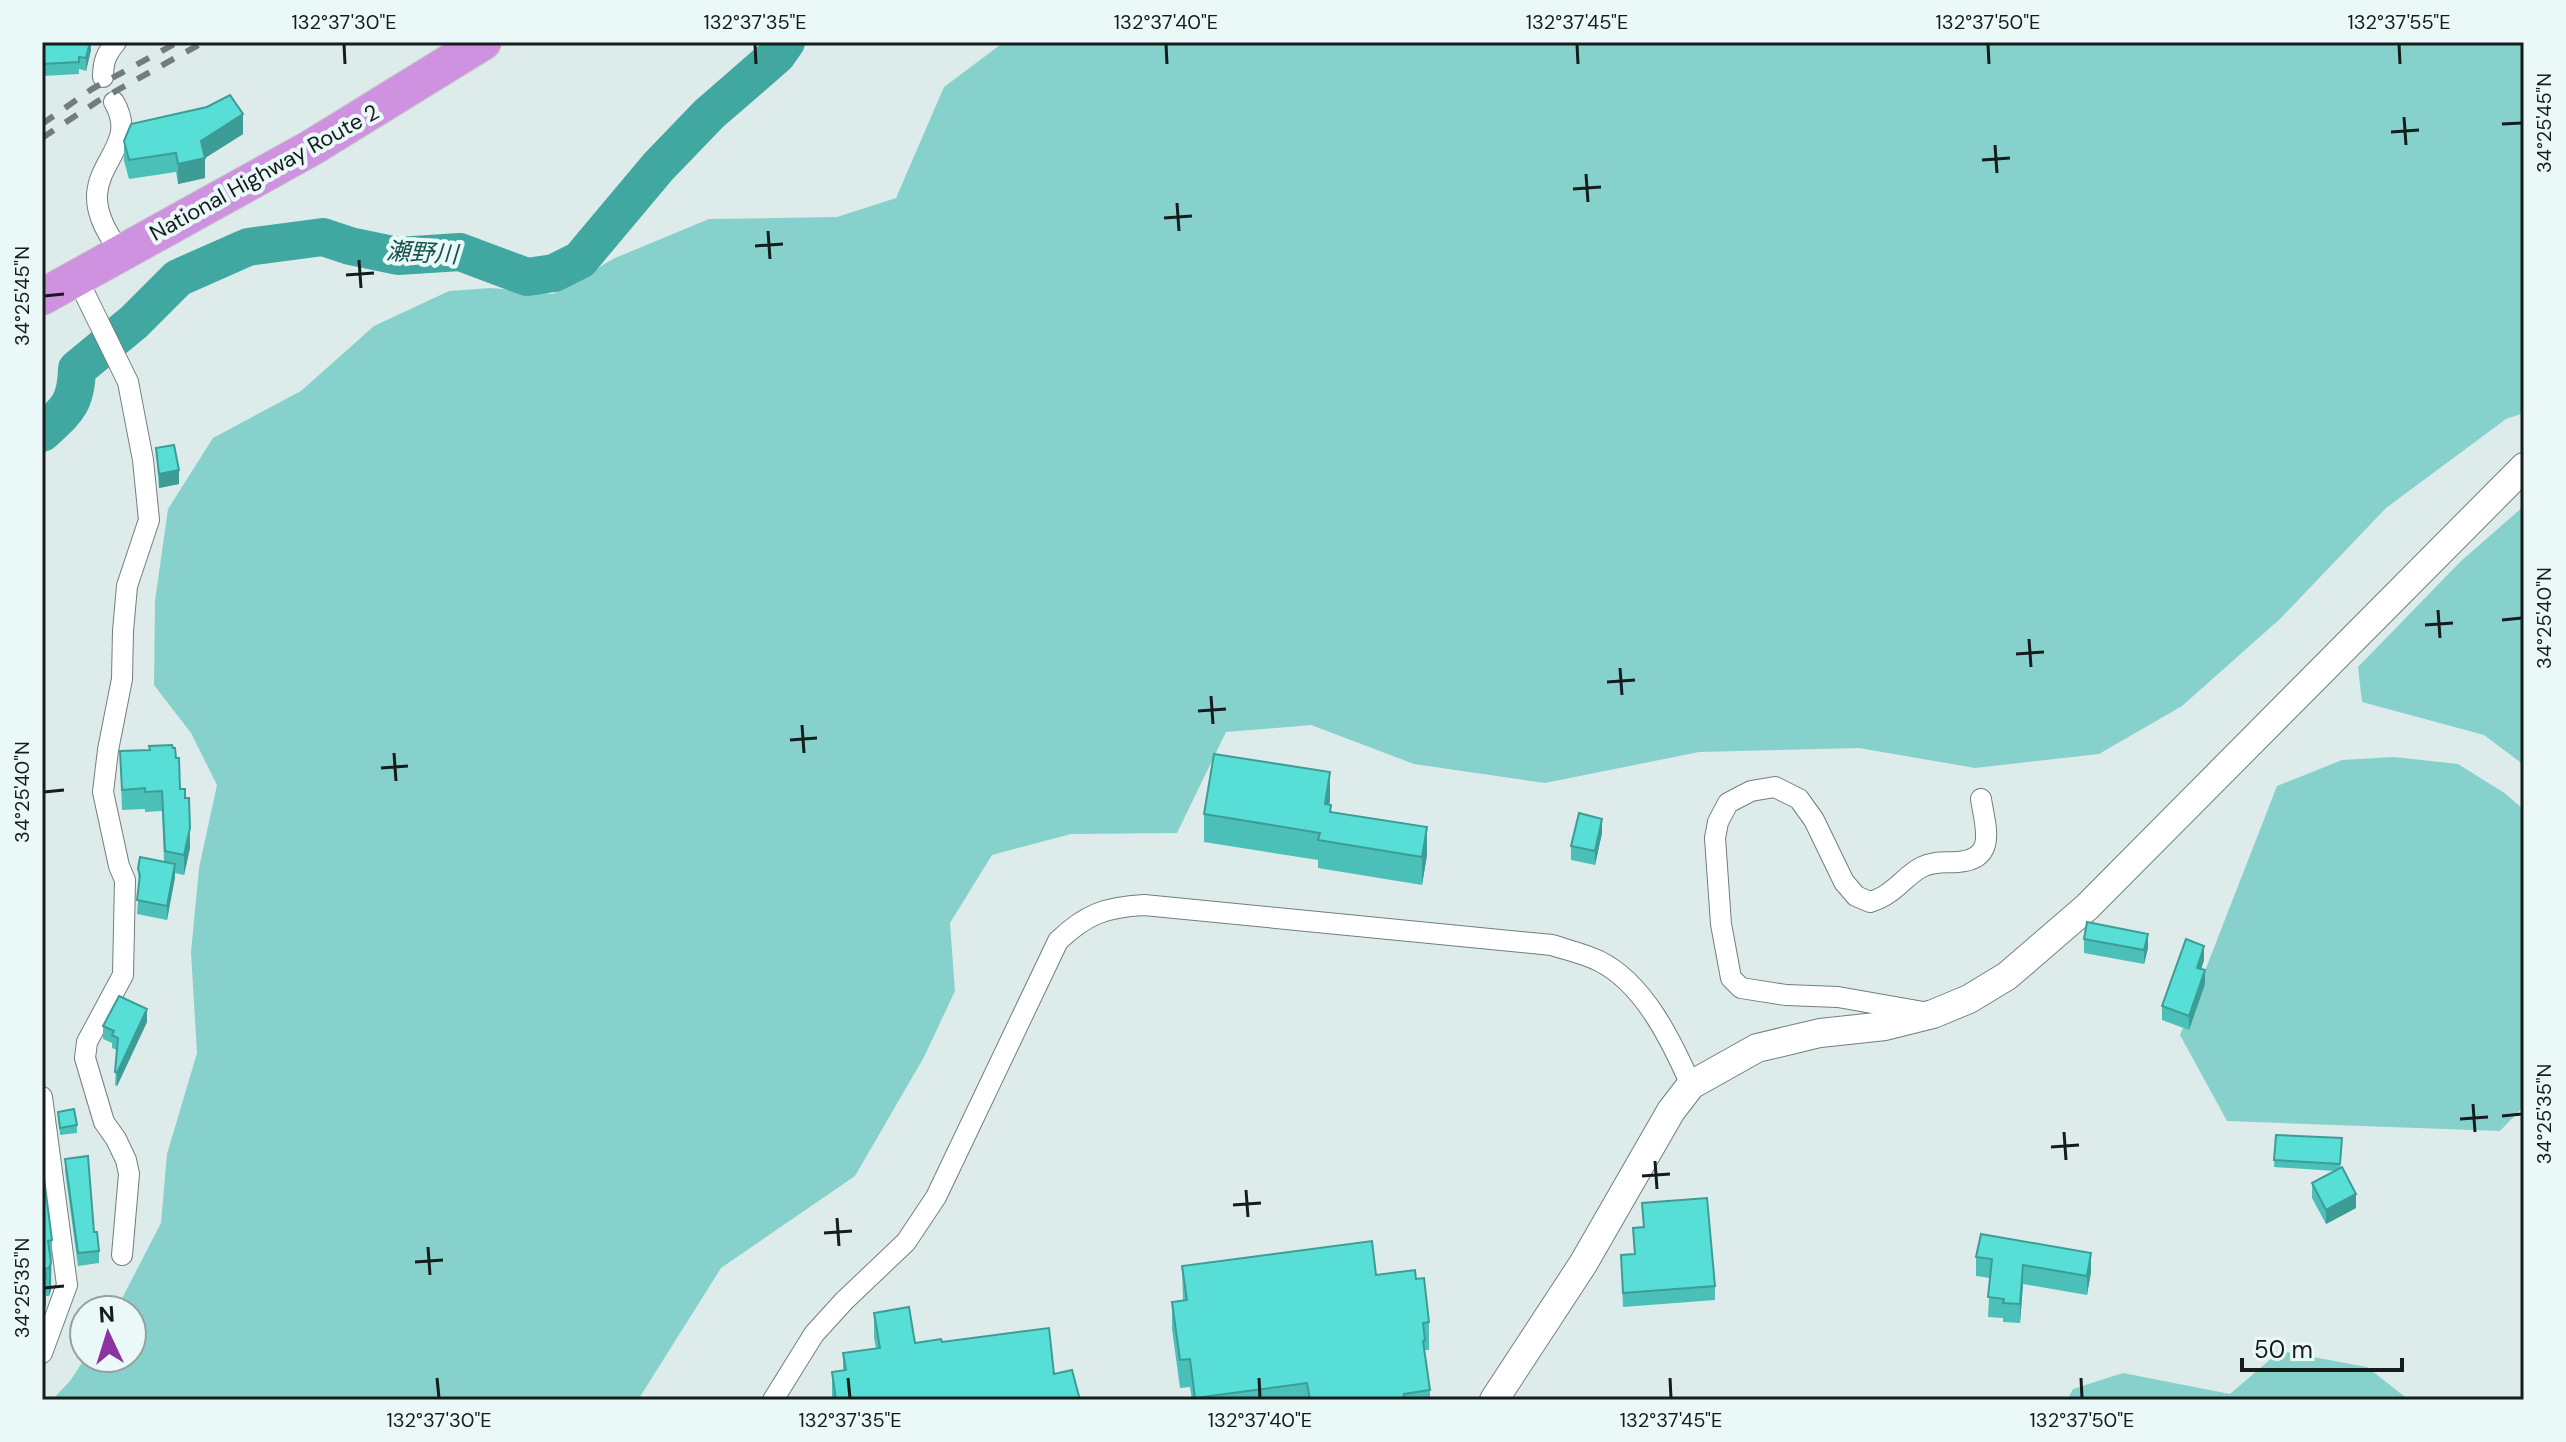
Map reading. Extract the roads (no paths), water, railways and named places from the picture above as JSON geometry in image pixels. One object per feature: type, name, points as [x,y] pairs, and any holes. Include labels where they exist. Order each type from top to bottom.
[{"type":"highway","name":"National Highway Route 2","points":[[42,297],[311,148],[483,42]]},
{"type":"street","points":[[103,77],[103,63],[116,42]]},
{"type":"street","points":[[114,102],[122,115],[120,140],[97,192],[105,230],[120,252]]},
{"type":"street","points":[[77,278],[128,382],[143,460],[149,520],[127,586],[122,679],[103,792],[119,866],[125,880],[123,975],[87,1042],[85,1058],[104,1122],[116,1139],[129,1174],[122,1255]]},
{"type":"street","points":[[1494,1400],[1583,1264],[1671,1111],[1691,1085],[1757,1048],[1820,1033],[1885,1026],[1933,1014],[1969,999],[2007,976],[2087,907],[2524,467]]},
{"type":"street","points":[[1933,1014],[1838,997],[1786,995],[1741,988],[1731,978],[1721,924],[1715,838],[1718,822],[1728,803],[1751,791],[1775,787],[1799,799],[1814,820],[1844,882],[1856,896],[1870,902],[1888,894],[1904,878],[1923,866],[1940,861],[1973,860],[1980,854],[1987,843],[1981,799]]},
{"type":"street","points":[[773,1400],[814,1334],[906,1242],[936,1197],[1058,941],[1079,921],[1119,906],[1160,906],[1552,945],[1600,961],[1623,976],[1671,1041],[1691,1085]]},
{"type":"street","points":[[42,1097],[67,1285],[42,1353]]},
{"type":"waterway","name":"瀬野川","points":[[42,433],[72,399],[77,369],[134,322],[178,278],[248,247],[323,237],[398,256],[460,252],[527,277],[554,273],[580,260],[658,167],[709,114],[777,55],[786,42]]},
{"type":"railway","points":[[42,124],[92,89],[178,42]]},
{"type":"railway","points":[[42,138],[98,101],[204,42]]}]
